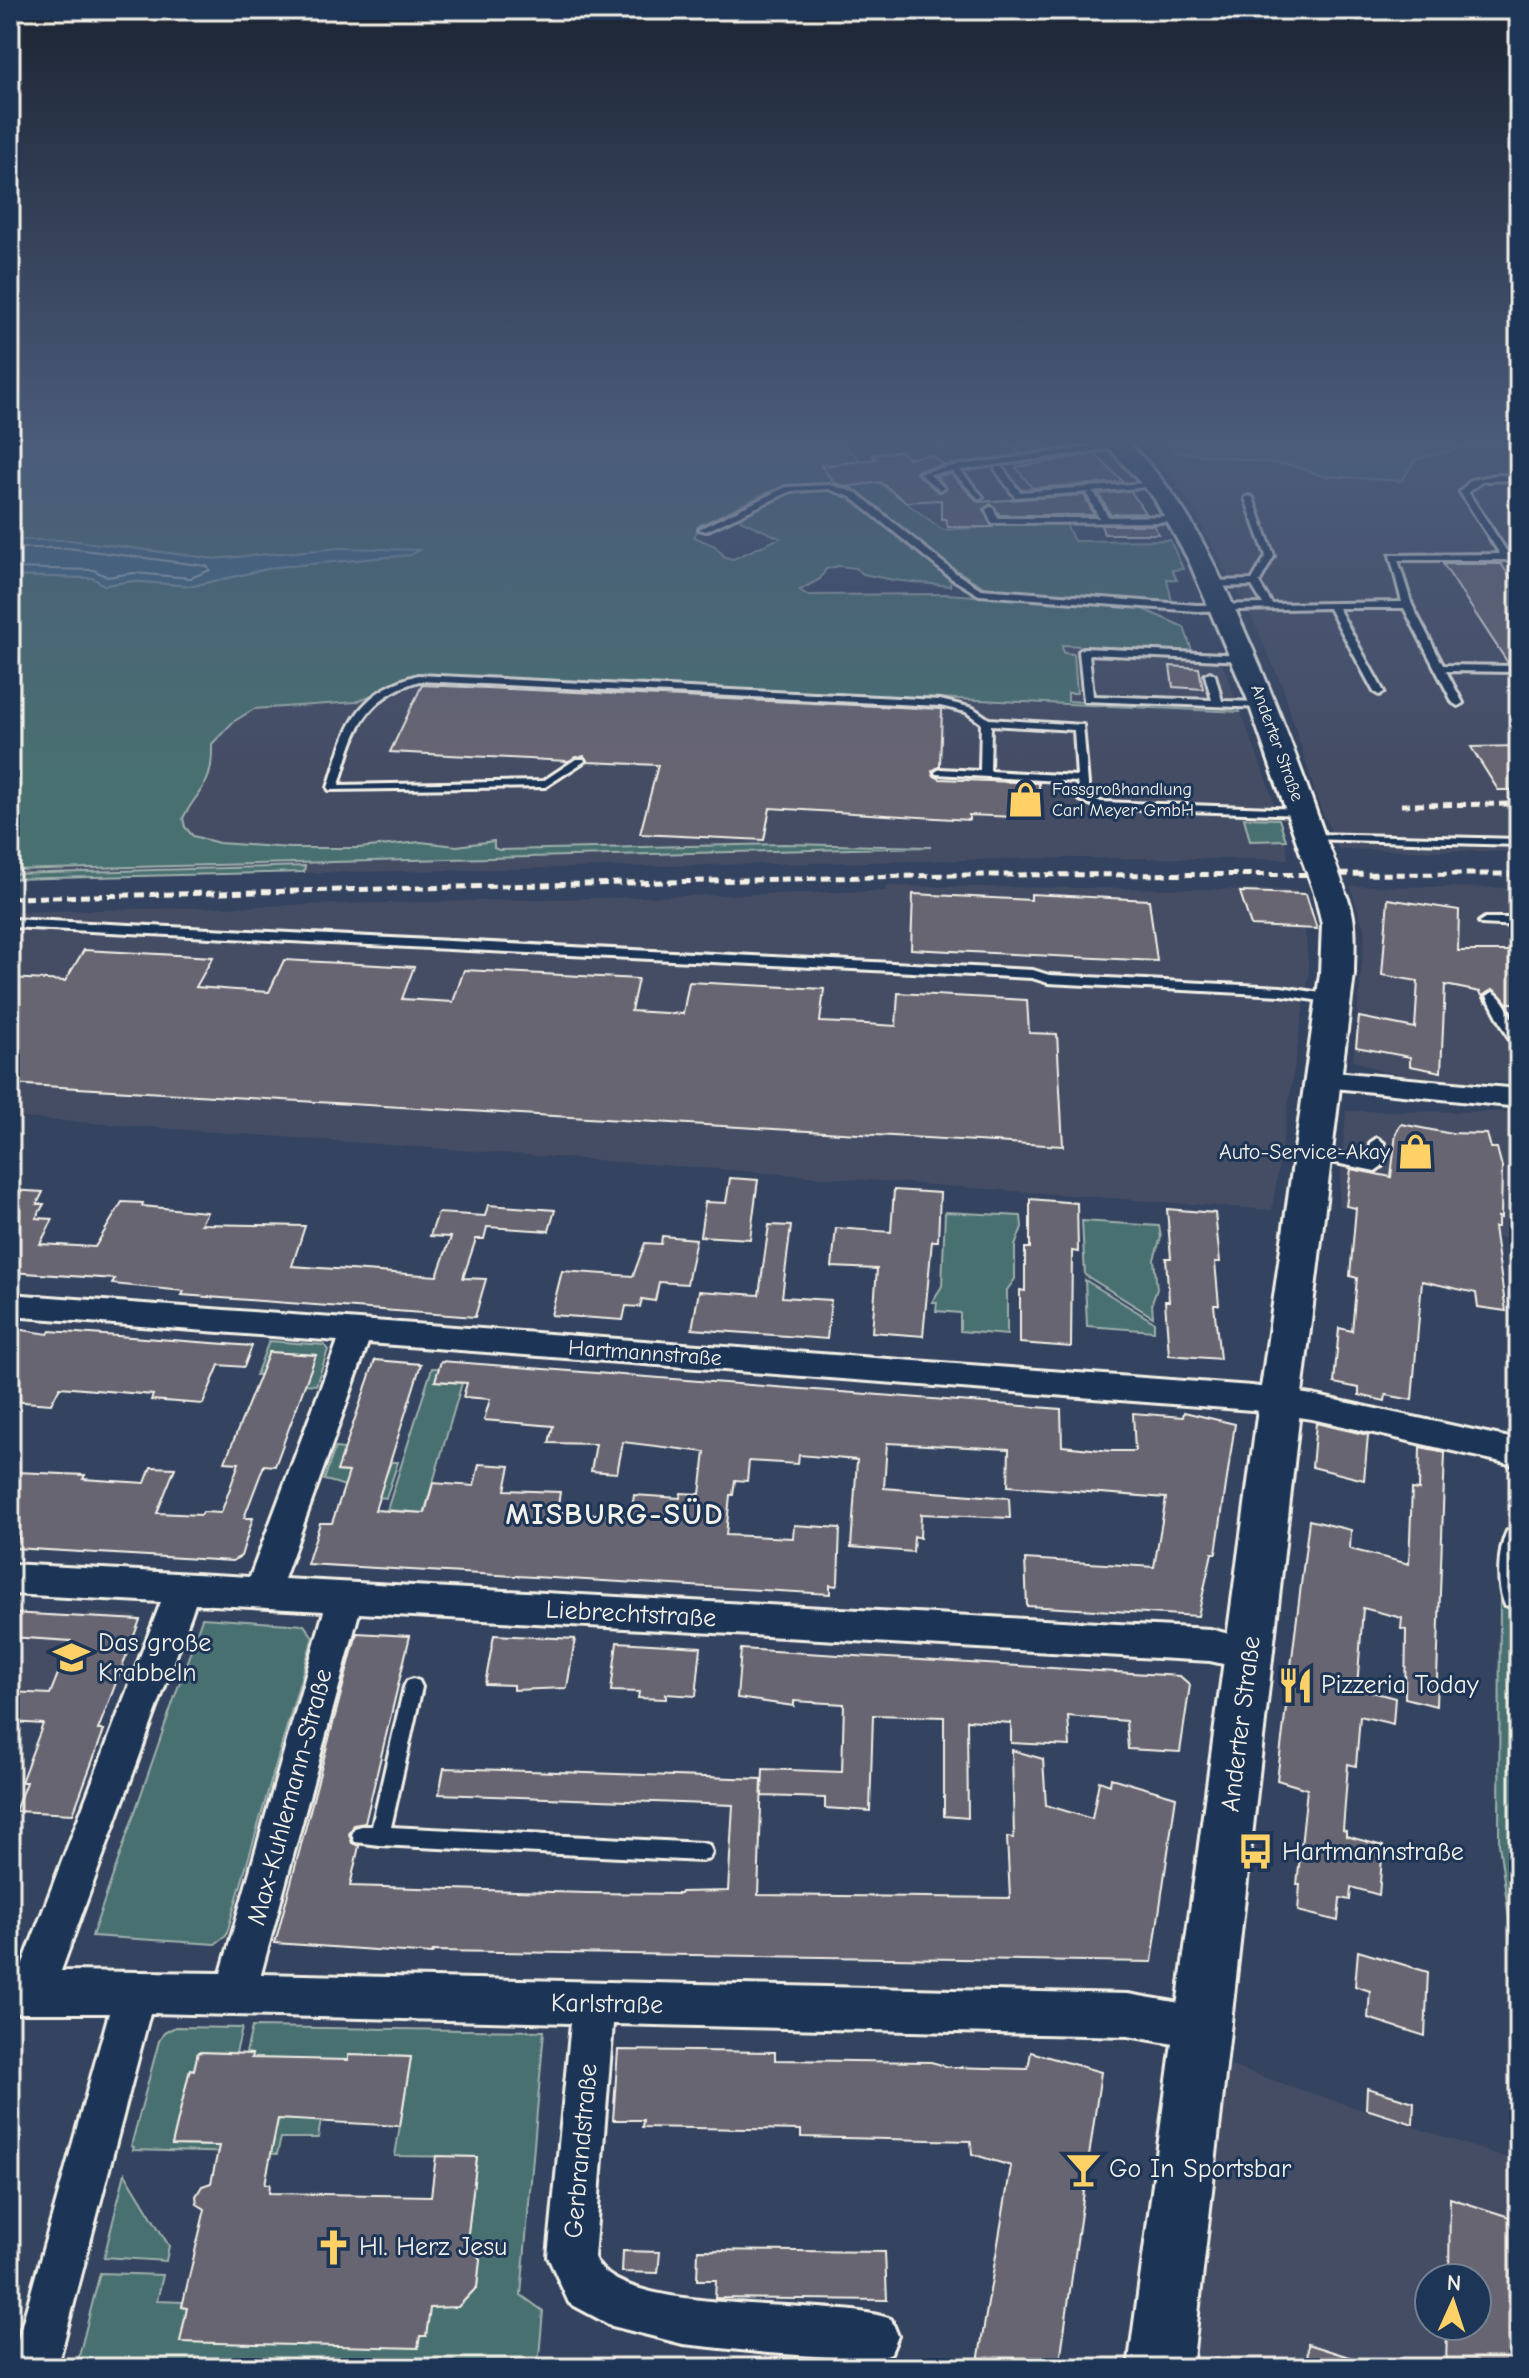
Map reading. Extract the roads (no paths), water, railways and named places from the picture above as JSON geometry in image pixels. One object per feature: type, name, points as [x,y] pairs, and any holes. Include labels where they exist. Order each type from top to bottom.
[{"type":"main road","name":"Anderter Straße","points":[[1160,2368],[1340,947],[1331,895],[1310,834],[1264,705],[1221,607],[1223,583],[1201,551]]},
{"type":"street","points":[[1324,1080],[1519,1098]]},
{"type":"street","name":"Hartmannstraße","points":[[10,1305],[1252,1398],[1519,1453]]},
{"type":"street","points":[[261,1594],[357,1331]]},
{"type":"street","points":[[1518,1594],[1519,1541]]},
{"type":"street","name":"Liebrechtstraße","points":[[10,1579],[1210,1645],[1250,1654]]},
{"type":"street","points":[[22,1992],[183,1589]]},
{"type":"street","name":"Max-Kuhlemann-Straße","points":[[235,1995],[290,1832],[345,1599]]},
{"type":"street","name":"Karlstraße","points":[[22,1992],[1128,2015],[1203,2028]]},
{"type":"street","points":[[33,2368],[135,1992]]},
{"type":"street","name":"Gerbrandstraße","points":[[594,2004],[571,2257],[578,2278],[590,2291],[620,2305],[679,2321],[874,2336]]},
{"type":"lane","points":[[923,551],[979,592],[1221,607],[1407,605]]},
{"type":"lane","points":[[1255,583],[1270,556],[1268,551]]},
{"type":"lane","points":[[1502,551],[1506,557]]},
{"type":"lane","points":[[1458,703],[1407,605],[1393,557],[1506,557],[1519,562]]},
{"type":"lane","points":[[1223,583],[1255,583]]},
{"type":"lane","points":[[1255,583],[1268,605]]},
{"type":"lane","points":[[1332,605],[1379,692]]},
{"type":"lane","points":[[1245,658],[1084,651],[1088,699],[1264,705]]},
{"type":"lane","points":[[1440,668],[1519,669]]},
{"type":"lane","points":[[1210,675],[1218,704]]},
{"type":"lane","points":[[580,761],[545,784],[333,788],[355,721],[367,705],[397,683],[418,678],[928,702],[969,710],[986,722],[1079,727],[1084,798],[1099,805],[1310,834],[1519,842]]},
{"type":"lane","points":[[985,774],[986,722]]},
{"type":"lane","points":[[940,772],[1082,779]]},
{"type":"lane","points":[[1485,922],[1519,922]]},
{"type":"lane","points":[[10,923],[1020,973],[1048,979],[1281,991],[1334,999]]},
{"type":"lane","points":[[1493,996],[1519,1046]]},
{"type":"lane","points":[[1313,1154],[1375,1166],[1377,1143]]},
{"type":"lane","points":[[413,1687],[370,1836],[702,1852]]},
{"type":"water","points":[[10,551],[153,551],[214,559],[307,551],[417,551],[410,555],[276,567],[192,586],[132,581],[104,585],[93,578],[10,576]]},
{"type":"railway","points":[[1401,805],[1519,804]]},
{"type":"railway","points":[[10,898],[953,875],[1519,874]]},
{"type":"place","name":"Fassgroßhandlung Carl Meyer GmbH","points":[[1026,799]]},
{"type":"place","name":"Auto-Service-Akay","points":[[1416,1152]]},
{"type":"place","name":"Das große Krabbeln","points":[[72,1658]]},
{"type":"place","name":"Pizzeria Today","points":[[1295,1685]]},
{"type":"place","name":"Hartmannstraße","points":[[1256,1852]]},
{"type":"place","name":"Go In Sportsbar","points":[[1083,2169]]},
{"type":"place","name":"Hl. Herz Jesu","points":[[333,2247]]},
{"type":"district","name":"MISBURG-SÜD","points":[[615,1514]]}]
